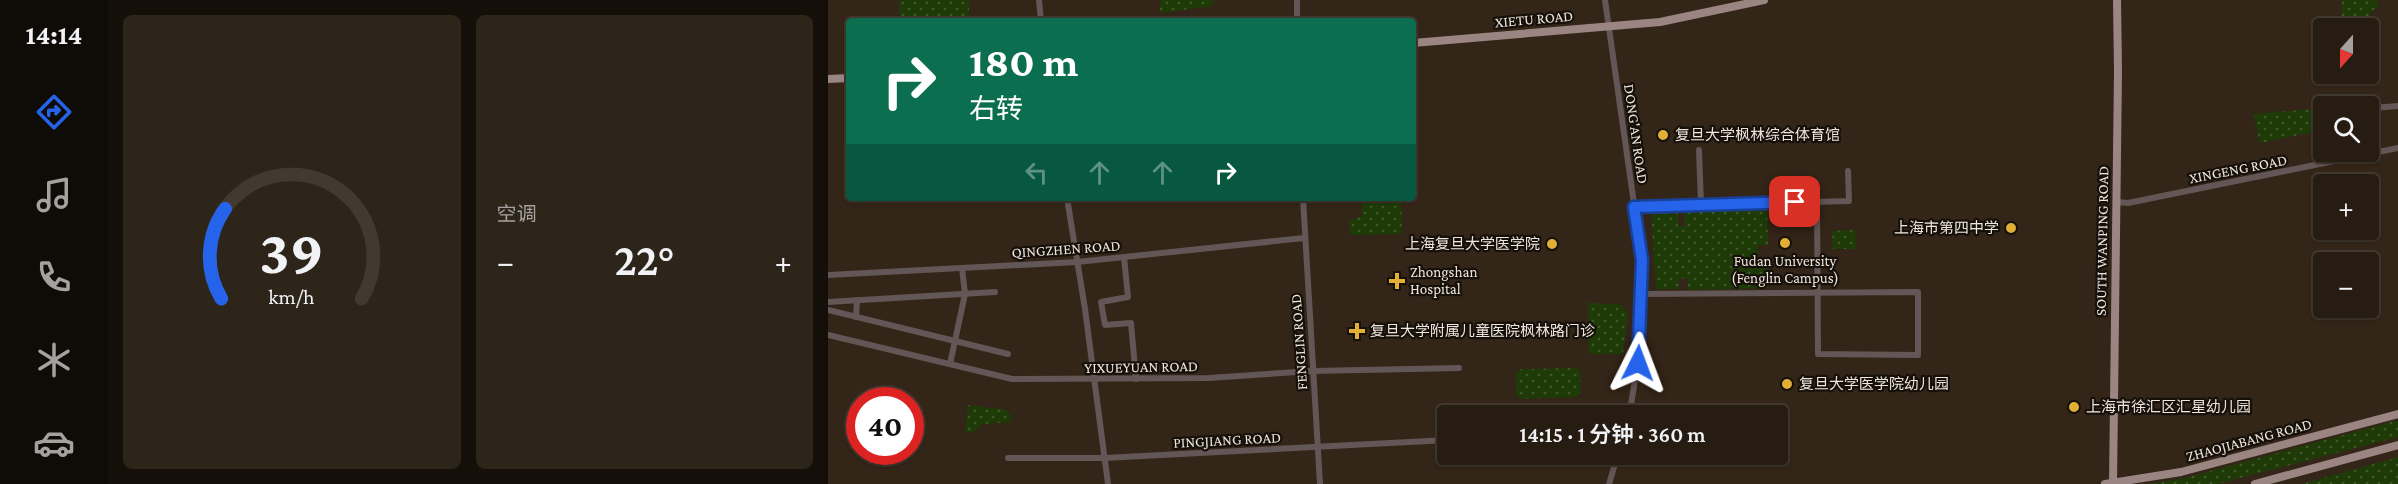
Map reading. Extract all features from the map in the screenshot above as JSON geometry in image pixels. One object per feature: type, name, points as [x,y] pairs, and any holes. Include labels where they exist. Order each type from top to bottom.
[{"type":"main road","name":"XIETU ROAD","points":[[1416,43],[1660,22],[1764,0]]},
{"type":"main road","name":"SOUTH WANPING ROAD","points":[[2111,484],[2117,202],[2117,0]]},
{"type":"main road","points":[[828,79],[846,78]]},
{"type":"main road","name":"ZHAOJIABANG ROAD","points":[[2111,484],[2181,472],[2398,414]]},
{"type":"main road","points":[[2255,484],[2398,445]]},
{"type":"street","points":[[1039,0],[1041,18]]},
{"type":"street","points":[[1297,0],[1297,18]]},
{"type":"street","name":"DONG'AN ROAD","points":[[1605,0],[1642,260],[1639,357],[1631,405]]},
{"type":"street","points":[[2379,107],[2398,106]]},
{"type":"street","name":"XINGENG ROAD","points":[[2379,152],[2398,148]]},
{"type":"street","points":[[1699,150],[1701,204]]},
{"type":"street","name":"XINGENG ROAD","points":[[2117,202],[2128,203],[2331,162]]},
{"type":"street","points":[[1634,207],[1849,201],[1848,171]]},
{"type":"street","points":[[1067,201],[1108,484]]},
{"type":"street","name":"FENGLIN ROAD","points":[[1303,201],[1320,484]]},
{"type":"street","points":[[1641,294],[1816,292],[1918,292],[1918,355],[1818,354],[1816,292],[1817,201]]},
{"type":"street","name":"QINGZHEN ROAD","points":[[828,275],[1077,262],[1304,237]]},
{"type":"street","points":[[1124,257],[1128,297],[1101,302],[1105,325],[1131,323],[1136,379]]},
{"type":"street","points":[[950,364],[965,294],[962,268]]},
{"type":"street","points":[[828,302],[995,292]]},
{"type":"street","points":[[856,317],[857,300]]},
{"type":"street","points":[[828,310],[1008,354]]},
{"type":"street","name":"YIXUEYUAN ROAD","points":[[828,335],[1012,379],[1209,378],[1312,371],[1459,368]]},
{"type":"street","name":"PINGJIANG ROAD","points":[[1008,458],[1104,458],[1437,441]]},
{"type":"street","points":[[1609,484],[1615,465]]},
{"type":"green space","points":[[899,0],[969,0],[969,18],[899,18]]},
{"type":"green space","points":[[1161,0],[1214,0],[1212,6],[1162,13],[1159,11]]},
{"type":"green space","points":[[2342,0],[2376,0],[2380,7],[2373,10],[2367,18],[2341,18]]},
{"type":"green space","points":[[2313,109],[2313,132],[2260,143],[2253,114]]},
{"type":"green space","points":[[1362,201],[1401,201],[1402,234],[1350,235],[1349,222],[1354,218],[1362,217]]},
{"type":"green space","points":[[1767,207],[1768,245],[1758,245],[1758,265],[1768,266],[1767,288],[1688,290],[1687,278],[1679,279],[1679,289],[1656,289],[1651,212],[1678,210],[1678,226],[1684,226],[1684,208]]},
{"type":"green space","points":[[1855,230],[1856,249],[1833,249],[1832,231]]},
{"type":"green space","points":[[1588,303],[1622,305],[1628,314],[1623,354],[1589,354]]},
{"type":"green space","points":[[1576,368],[1580,371],[1581,392],[1576,397],[1520,399],[1516,395],[1516,373],[1521,369]]},
{"type":"green space","points":[[968,405],[1007,410],[1011,416],[1011,422],[983,424],[973,432],[965,433]]},
{"type":"green space","points":[[2398,420],[2398,437],[2217,484],[2150,484],[2185,478]]},
{"type":"green space","points":[[2398,457],[2398,484],[2302,484]]},
{"type":"place","name":"复旦大学枫林综合体育馆","points":[[1663,135]]},
{"type":"place","name":"上海市第四中学","points":[[2011,228]]},
{"type":"place","name":"Fudan University (Fenglin Campus)","points":[[1785,243]]},
{"type":"place","name":"上海复旦大学医学院","points":[[1552,244]]},
{"type":"place","name":"Zhongshan Hospital","points":[[1397,281]]},
{"type":"place","name":"复旦大学附属儿童医院枫林路门诊","points":[[1357,331]]},
{"type":"place","name":"复旦大学医学院幼儿园","points":[[1787,384]]},
{"type":"place","name":"上海市徐汇区汇星幼儿园","points":[[2074,407]]},
{"type":"route","points":[[1638,363],[1642,260],[1634,207],[1795,202]]}]
